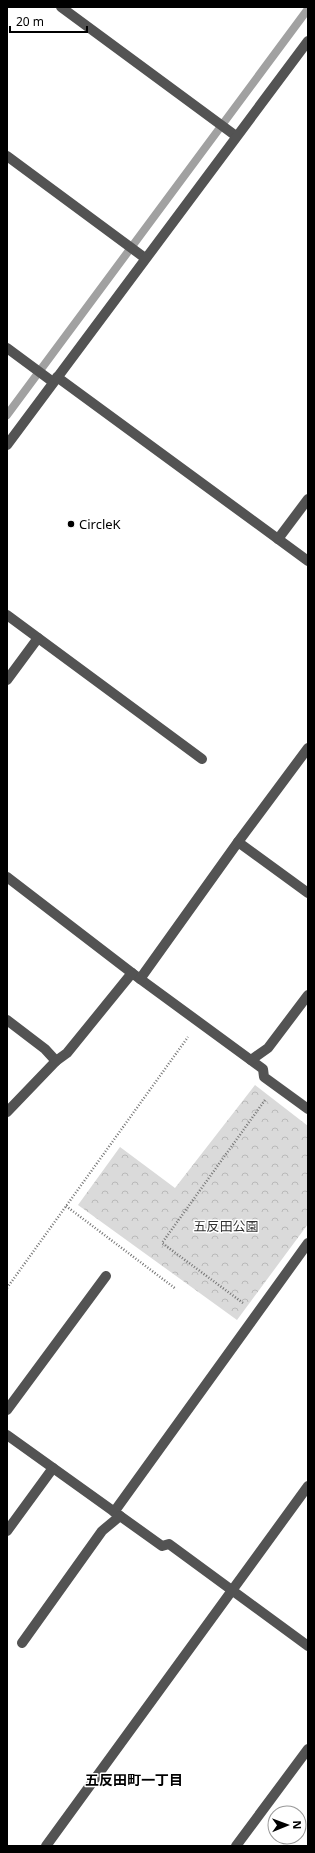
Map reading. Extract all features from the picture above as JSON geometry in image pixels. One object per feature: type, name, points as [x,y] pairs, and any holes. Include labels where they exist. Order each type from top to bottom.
[{"type":"street","points":[[61,7],[232,134]]},
{"type":"street","points":[[7,445],[52,378],[141,256],[232,134],[308,41]]},
{"type":"street","points":[[7,156],[141,256]]},
{"type":"street","points":[[7,348],[30,365],[52,378],[308,561]]},
{"type":"street","points":[[278,539],[308,499]]},
{"type":"street","points":[[7,615],[202,760]]},
{"type":"street","points":[[7,680],[38,638]]},
{"type":"street","points":[[7,1112],[56,1061],[67,1053],[136,976],[308,748]]},
{"type":"street","points":[[238,842],[308,893]]},
{"type":"street","points":[[7,877],[136,976],[263,1069],[264,1077],[308,1109]]},
{"type":"street","points":[[251,1060],[268,1048],[308,995]]},
{"type":"street","points":[[7,1020],[45,1049],[56,1061]]},
{"type":"street","points":[[22,1643],[102,1530],[117,1514],[256,1313],[308,1243]]},
{"type":"street","points":[[7,1410],[106,1276]]},
{"type":"street","points":[[7,1436],[162,1546],[169,1544],[308,1646]]},
{"type":"street","points":[[7,1531],[53,1468]]},
{"type":"street","points":[[46,1846],[308,1486]]},
{"type":"street","points":[[236,1846],[308,1749]]},
{"type":"path","points":[[7,1288],[189,1036]]},
{"type":"path","points":[[256,1313],[162,1243],[276,1085]]},
{"type":"path","points":[[66,1206],[176,1289]]},
{"type":"green space","name":"五反田公園","points":[[255,1085],[308,1126],[308,1224],[237,1320],[78,1205],[120,1147],[175,1188]]},
{"type":"waterway","points":[[7,415],[308,9]]},
{"type":"place","name":"CircleK","points":[[71,524]]},
{"type":"district","name":"五反田町一丁目","points":[[134,1779]]}]
